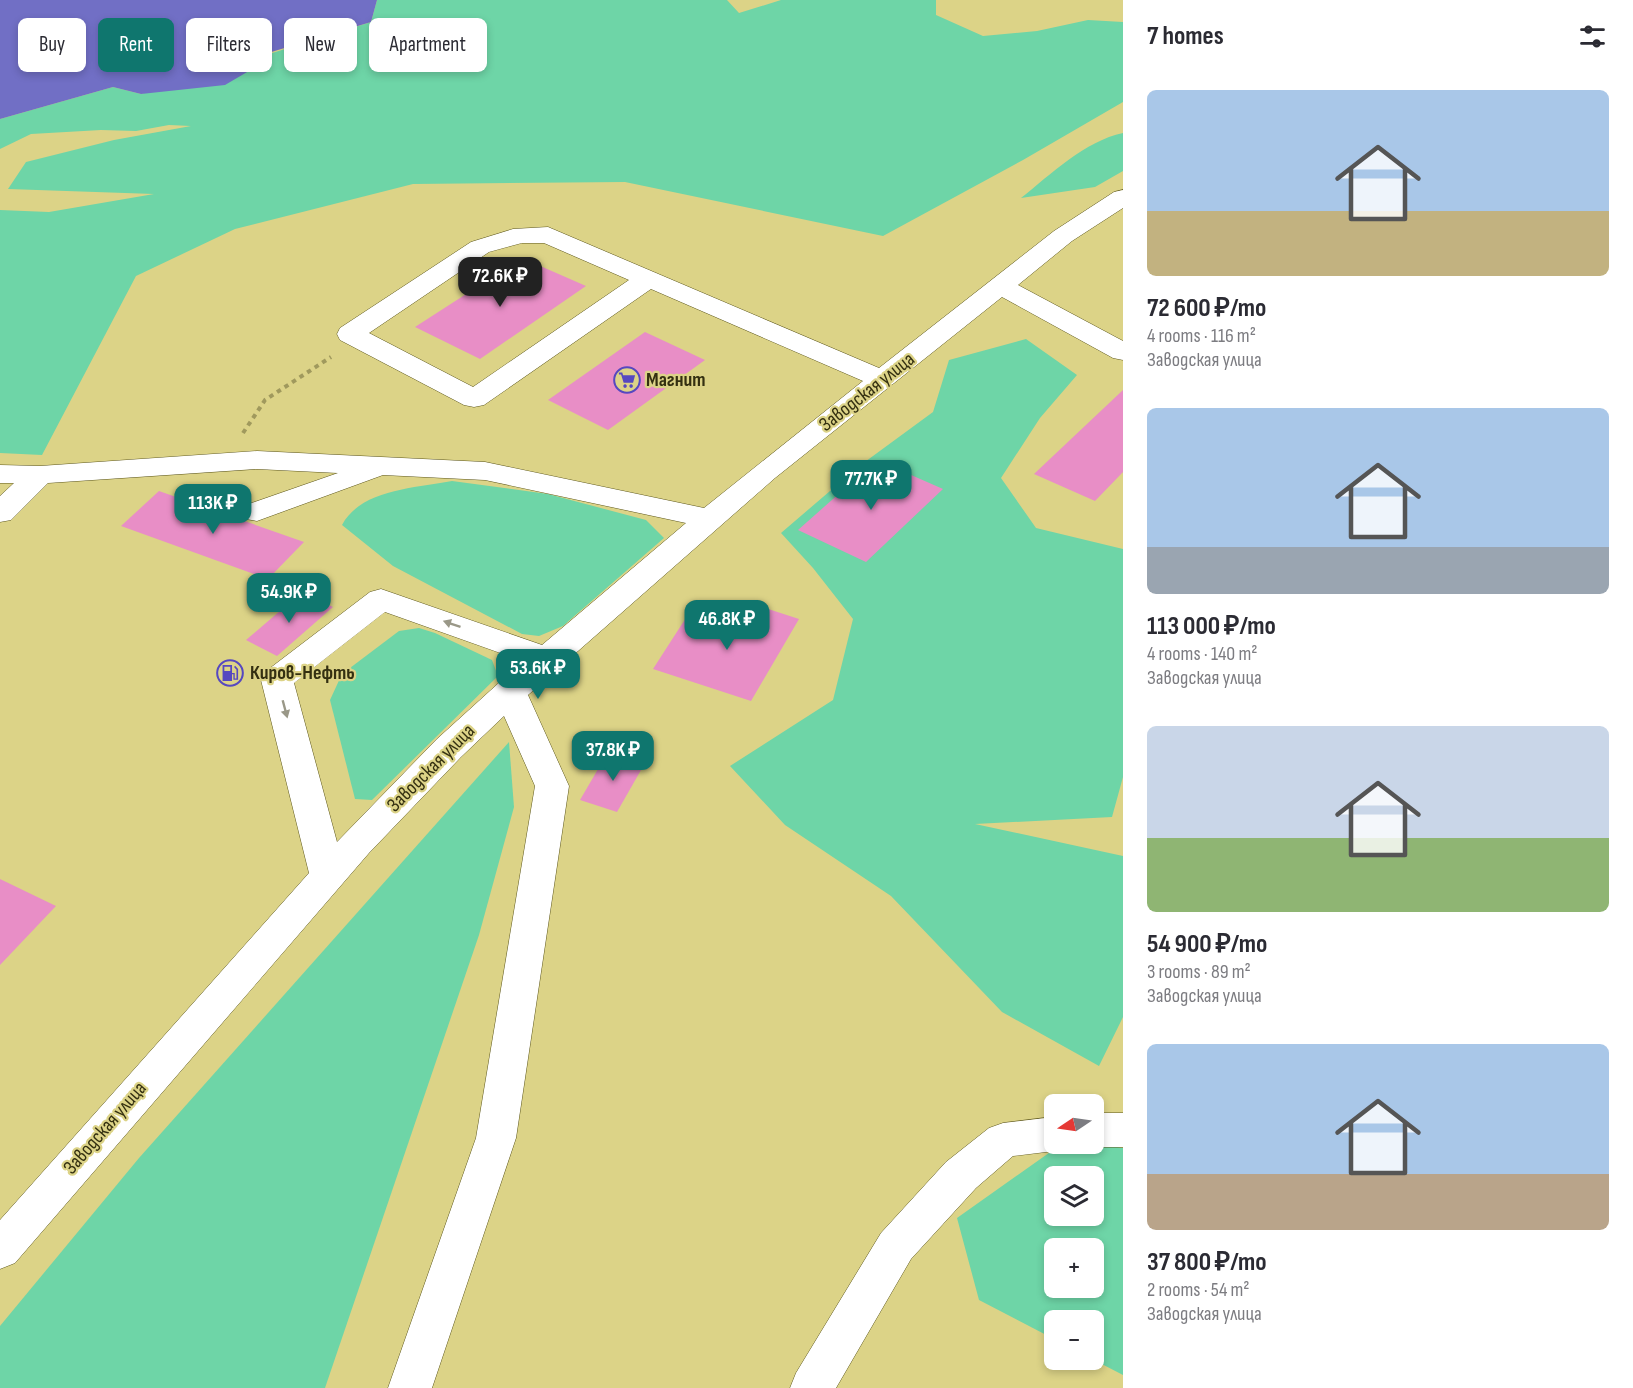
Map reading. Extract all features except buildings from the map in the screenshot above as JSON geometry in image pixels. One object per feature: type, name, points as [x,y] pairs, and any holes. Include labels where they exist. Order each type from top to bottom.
[{"type":"street","name":"Заводская улица","points":[[0,1250],[328,876],[449,748],[547,658],[710,519],[882,379],[1064,236],[1123,197]]},
{"type":"street","points":[[649,278],[474,399],[350,334],[480,247],[500,238],[526,234],[548,235],[649,278],[882,379]]},
{"type":"street","points":[[1001,286],[1123,352]]},
{"type":"street","points":[[0,474],[40,475],[257,460],[485,471],[710,519]]},
{"type":"street","points":[[257,512],[384,466]]},
{"type":"street","points":[[0,513],[40,475]]},
{"type":"street","points":[[328,876],[277,681],[381,599],[547,658]]},
{"type":"street","points":[[410,1388],[496,1138],[552,786],[510,692]]},
{"type":"street","points":[[1104,1130],[1123,1130]]},
{"type":"street","points":[[812,1388],[896,1246],[961,1175],[1003,1140],[1044,1135]]},
{"type":"path","points":[[223,462],[265,400],[337,353]]},
{"type":"green space","points":[[377,0],[727,0],[739,13],[781,0],[936,0],[936,15],[983,36],[1037,31],[1088,20],[1123,22],[1123,102],[1023,160],[883,236],[625,182],[413,184],[235,229],[136,276],[42,455],[0,453],[0,210],[49,212],[154,194],[8,189],[26,162],[114,140],[191,126],[169,125],[136,131],[101,130],[31,134],[0,149],[0,119],[113,87],[141,94],[211,72],[272,72],[272,53],[284,49],[284,72],[357,72],[357,26],[369,23],[369,72],[487,72],[487,18],[372,18]]},
{"type":"green space","points":[[1123,133],[1123,171],[1095,187],[1021,198],[1082,151],[1095,143]]},
{"type":"green space","points":[[1026,339],[1077,375],[1040,418],[1001,478],[1036,528],[1123,549],[1123,777],[1112,817],[975,824],[1123,856],[1123,1017],[1099,1066],[1002,1012],[891,896],[785,825],[730,766],[833,700],[853,619],[813,568],[781,533],[858,467],[933,412],[949,360]]},
{"type":"green space","points":[[452,481],[548,494],[646,520],[664,538],[563,626],[539,636],[522,634],[393,566],[342,525],[351,513],[376,497],[391,492]]},
{"type":"green space","points":[[419,628],[435,633],[492,660],[498,676],[372,800],[355,799],[330,700],[342,674],[399,631]]},
{"type":"green space","points":[[509,742],[514,807],[479,935],[325,1388],[0,1388],[0,1326],[139,1158]]},
{"type":"green space","points":[[1104,1145],[1123,1148],[1123,1375],[1104,1365],[1104,1310],[1044,1310],[1044,1334],[979,1300],[957,1218],[1047,1154],[1104,1154]]},
{"type":"shaded area","points":[[0,0],[377,0],[369,23],[357,26],[357,18],[284,18],[284,48],[272,52],[272,18],[186,18],[186,72],[247,72],[225,85],[141,94],[113,87],[0,119]]},
{"type":"place","name":"Магнит","points":[[627,380]]},
{"type":"place","name":"Киров-Нефть","points":[[230,673]]}]
